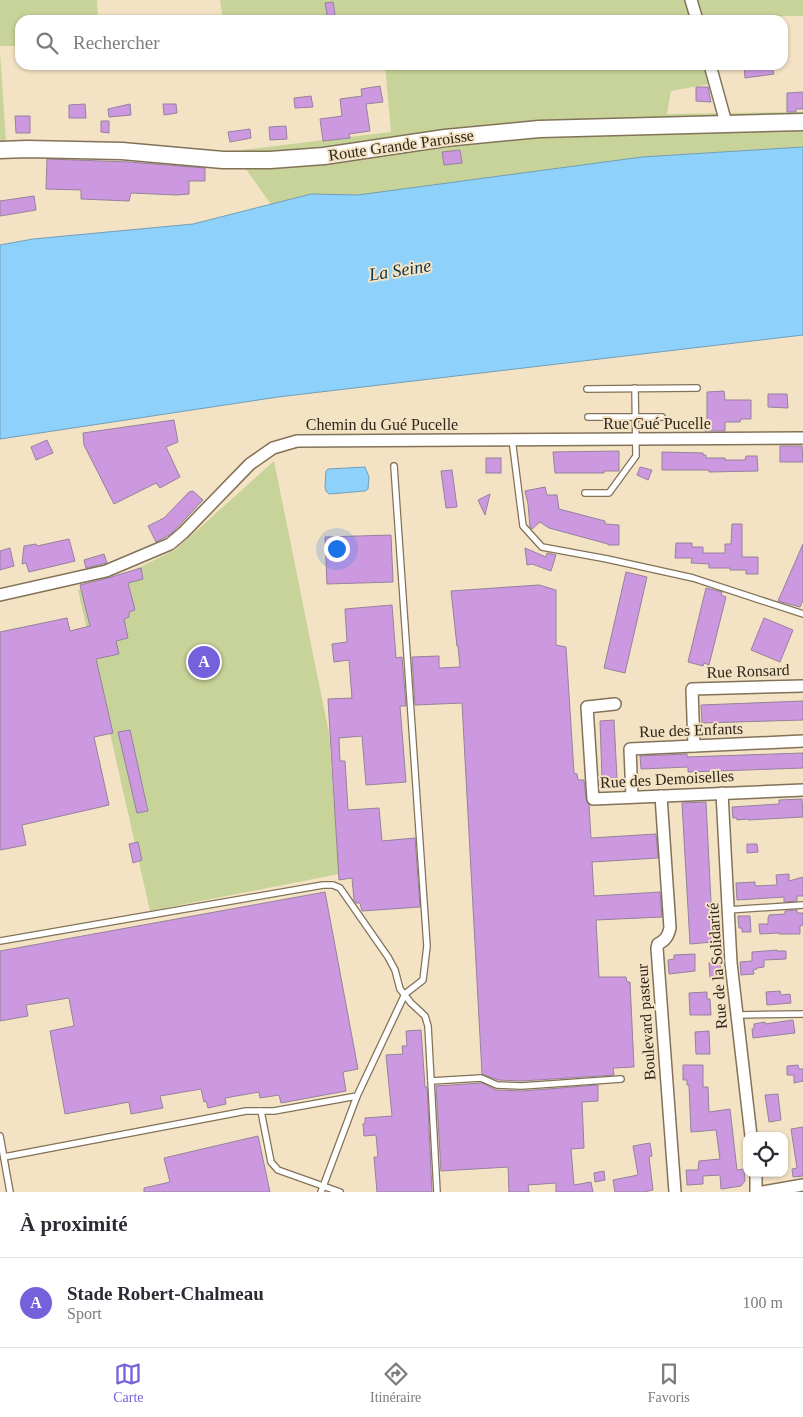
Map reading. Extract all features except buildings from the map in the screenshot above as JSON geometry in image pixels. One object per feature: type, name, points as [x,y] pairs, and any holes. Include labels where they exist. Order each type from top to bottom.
[{"type":"main road","name":"Route Grande Paroisse","points":[[0,150],[122,151],[223,160],[270,160],[324,156],[445,138],[539,129],[803,122]]},
{"type":"street","points":[[691,0],[696,15]]},
{"type":"street","points":[[711,70],[726,124]]},
{"type":"street","name":"Rue Gué Pucelle","points":[[512,439],[803,438]]},
{"type":"street","name":"Chemin du Gué Pucelle","points":[[0,595],[106,571],[170,544],[250,464],[273,448],[297,441],[512,439]]},
{"type":"street","name":"Rue Ronsard","points":[[694,746],[692,689],[803,686]]},
{"type":"street","name":"Rue des Demoiselles","points":[[615,704],[587,707],[593,798],[803,790]]},
{"type":"street","name":"Rue des Enfants","points":[[632,797],[630,749],[803,741]]},
{"type":"street","name":"Rue de la Solidarité","points":[[722,792],[730,963],[751,1132]]},
{"type":"street","name":"Boulevard pasteur","points":[[661,796],[670,928],[668,936],[658,944],[657,948],[674,1192]]},
{"type":"street","points":[[756,1177],[756,1192]]},
{"type":"street","points":[[763,1192],[803,1185]]},
{"type":"lane","points":[[585,493],[610,493],[635,458],[635,388]]},
{"type":"lane","points":[[587,389],[697,388]]},
{"type":"lane","points":[[588,417],[662,417]]},
{"type":"lane","points":[[512,439],[523,526],[542,547],[693,578],[803,614]]},
{"type":"lane","points":[[322,1189],[357,1096],[405,994],[423,980],[427,946],[394,466]]},
{"type":"lane","points":[[0,941],[314,886],[333,885],[340,888],[388,957],[395,970],[400,989],[425,1016],[428,1026],[437,1192]]},
{"type":"lane","points":[[728,910],[803,905]]},
{"type":"lane","points":[[736,1015],[803,1014]]},
{"type":"lane","points":[[431,1081],[481,1078],[497,1085],[522,1086],[621,1079]]},
{"type":"lane","points":[[4,1157],[246,1111],[274,1111],[357,1096]]},
{"type":"lane","points":[[261,1111],[271,1162],[278,1170],[322,1189],[340,1192]]},
{"type":"lane","points":[[0,1136],[10,1192]]},
{"type":"green space","points":[[0,0],[97,0],[98,15],[15,15],[15,46],[0,46]]},
{"type":"green space","points":[[220,0],[803,0],[803,16],[222,15]]},
{"type":"green space","points":[[0,51],[6,143],[0,143]]},
{"type":"green space","points":[[385,70],[707,70],[709,84],[671,91],[667,114],[803,112],[803,151],[275,210],[233,151],[391,132]]},
{"type":"green space","points":[[274,461],[329,733],[339,874],[150,911],[78,590],[113,580],[175,550]]},
{"type":"water","name":"La Seine","points":[[803,147],[803,335],[278,397],[0,439],[0,245],[33,239],[193,224],[311,194],[358,195],[642,157]]},
{"type":"water","points":[[365,467],[369,477],[368,489],[365,491],[329,494],[326,491],[326,471],[328,469]]},
{"type":"place","name":"Stade Robert-Chalmeau","points":[[204,662]]}]
